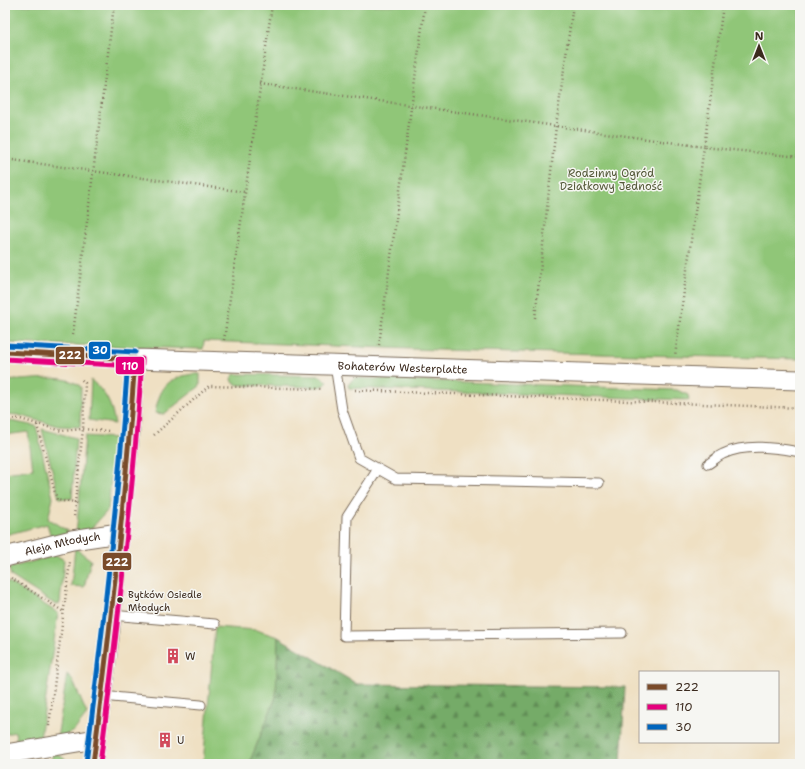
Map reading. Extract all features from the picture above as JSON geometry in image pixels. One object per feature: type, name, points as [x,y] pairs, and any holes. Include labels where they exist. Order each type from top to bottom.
[{"type":"street","name":"Bohaterów Westerplatte","points":[[5,352],[135,358],[800,380]]},
{"type":"street","points":[[93,764],[120,532],[130,433],[135,358]]},
{"type":"street","name":"Aleja Młodych","points":[[5,557],[72,540],[120,532]]},
{"type":"street","points":[[12,752],[96,739]]},
{"type":"lane","points":[[335,365],[342,410],[359,458],[396,479],[600,483]]},
{"type":"lane","points":[[708,464],[723,454],[741,448],[775,448],[800,452]]},
{"type":"lane","points":[[378,469],[347,517],[344,636],[622,633]]},
{"type":"lane","points":[[111,615],[216,624]]},
{"type":"lane","points":[[101,696],[201,705]]},
{"type":"path","points":[[72,341],[92,171],[114,5]]},
{"type":"path","points":[[223,345],[272,5]]},
{"type":"path","points":[[378,351],[424,5]]},
{"type":"path","points":[[535,318],[556,126],[573,5]]},
{"type":"path","points":[[674,362],[724,5]]},
{"type":"path","points":[[260,84],[556,126],[800,157]]},
{"type":"path","points":[[5,159],[245,192]]},
{"type":"path","points":[[47,746],[64,612],[83,429],[85,383],[77,376]]},
{"type":"path","points":[[154,435],[209,386],[339,389],[800,408]]},
{"type":"path","points":[[5,418],[20,419],[62,431],[83,429],[116,432]]},
{"type":"path","points":[[37,424],[57,500],[75,503]]},
{"type":"path","points":[[7,576],[64,612]]},
{"type":"green space","name":"Rodzinny Ogród Działkowy Jedność","points":[[5,5],[800,5],[800,359],[438,350],[204,341],[203,349],[5,343]]},
{"type":"green space","points":[[200,374],[200,386],[164,414],[155,413],[159,397],[166,386],[176,378]]},
{"type":"green space","points":[[233,375],[320,376],[327,382],[325,385],[318,387],[238,385],[232,382],[231,379]]},
{"type":"green space","points":[[50,378],[67,380],[81,387],[80,427],[58,426],[18,415],[5,414],[5,381]]},
{"type":"green space","points":[[354,378],[677,390],[688,395],[689,400],[349,388],[348,385]]},
{"type":"green space","points":[[91,380],[108,399],[115,424],[89,420]]},
{"type":"green space","points":[[5,420],[36,426],[53,498],[48,519],[68,531],[67,539],[52,540],[47,524],[5,535],[5,473],[33,469],[28,432],[5,435]]},
{"type":"green space","points":[[42,429],[76,438],[72,499],[59,498]]},
{"type":"green space","points":[[85,436],[115,438],[108,510],[89,531],[76,535]]},
{"type":"green space","points":[[75,548],[91,560],[84,587],[71,586]]},
{"type":"green space","points":[[56,555],[64,560],[60,603],[56,605],[11,576],[9,568]]},
{"type":"green space","points":[[5,580],[58,613],[40,739],[17,743],[15,732],[5,734]]},
{"type":"green space","points":[[215,627],[256,630],[278,637],[276,697],[249,764],[203,764]]},
{"type":"green space","points":[[278,637],[357,684],[625,687],[621,764],[249,764],[276,697]]},
{"type":"green space","points":[[67,674],[72,679],[87,714],[74,731],[57,739]]},
{"type":"green space","points":[[53,751],[72,764],[51,764]]},
{"type":"transit line","name":"30","points":[[5,345],[135,352]]},
{"type":"transit line","name":"222","points":[[5,352],[135,359]]},
{"type":"transit line","name":"110","points":[[5,359],[135,366]]},
{"type":"transit line","name":"30","points":[[86,763],[110,561],[128,359]]},
{"type":"transit line","name":"222","points":[[93,764],[117,562],[135,359]]},
{"type":"transit line","name":"110","points":[[100,764],[124,562],[142,359]]},
{"type":"place","name":"Bytków Osiedle Młodych","points":[[120,600]]},
{"type":"place","name":"W","points":[[173,656]]},
{"type":"place","name":"U","points":[[165,740]]}]
